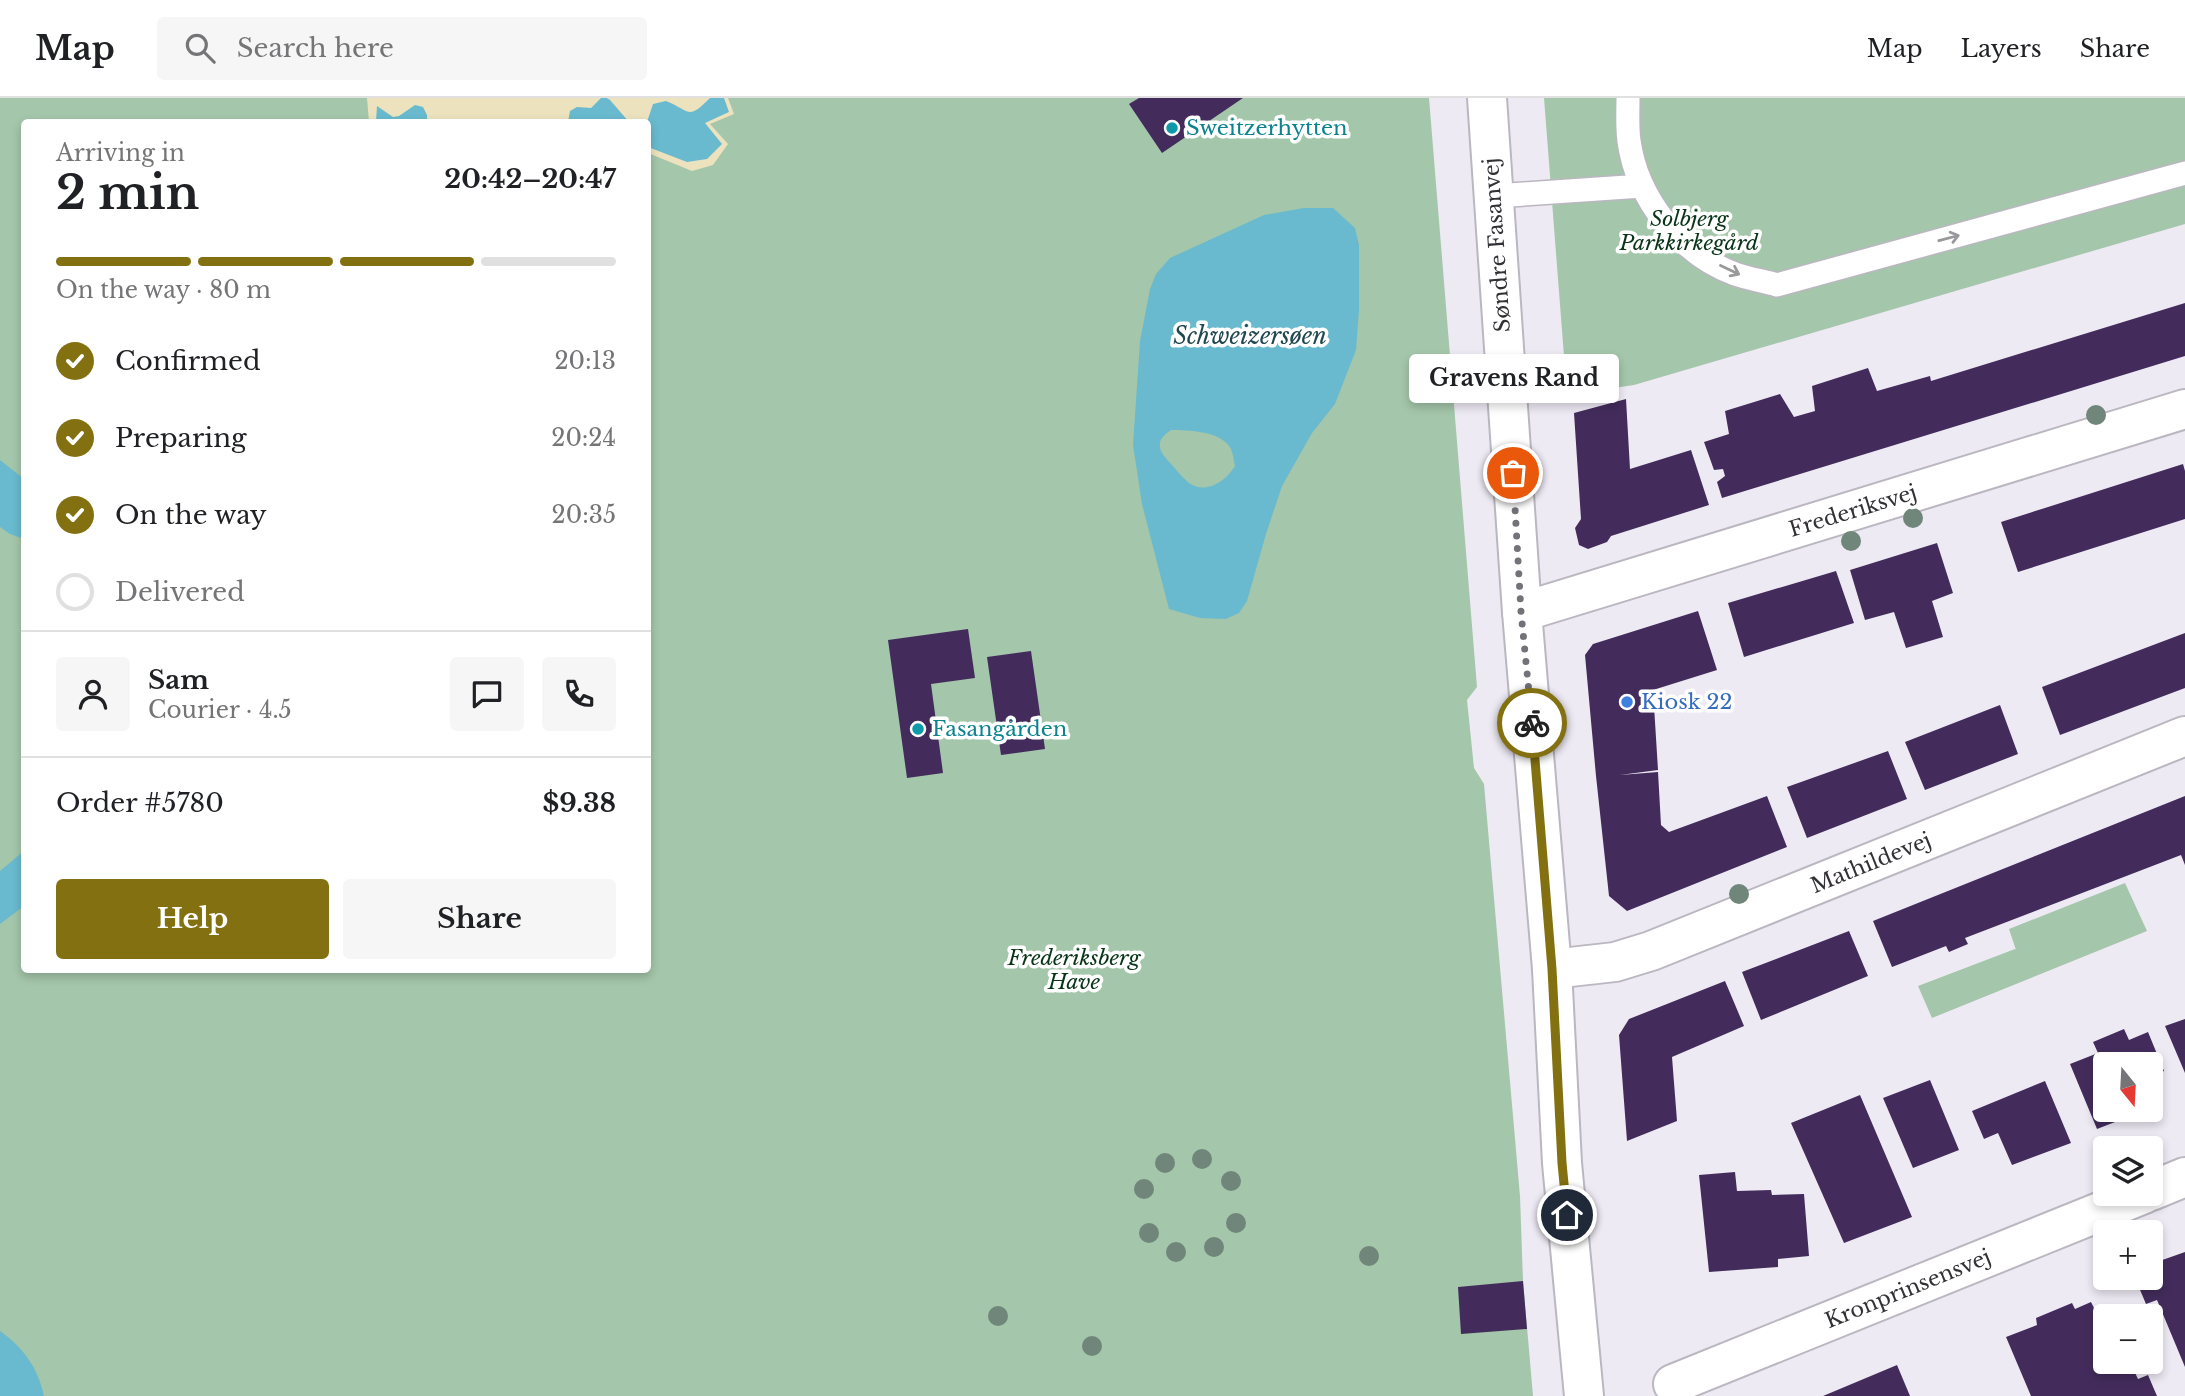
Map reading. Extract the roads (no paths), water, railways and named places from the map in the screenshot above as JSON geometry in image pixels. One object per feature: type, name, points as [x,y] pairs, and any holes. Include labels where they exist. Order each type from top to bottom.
[{"type":"street","name":"Søndre Fasanvej","points":[[1487,98],[1521,612],[1552,969],[1562,1163],[1584,1396]]},
{"type":"street","name":"Frederiksvej","points":[[1521,612],[2185,410]]},
{"type":"street","name":"Mathildevej","points":[[1552,969],[1615,962],[1651,951],[2185,736]]},
{"type":"street","points":[[2163,1186],[2185,1177]]},
{"type":"street","name":"Kronprinsensvej","points":[[1673,1384],[2114,1206]]},
{"type":"lane","points":[[1628,98],[1629,142],[1642,186],[1665,223],[1696,253],[1735,274],[1777,285],[2185,173]]},
{"type":"lane","points":[[1494,196],[1610,186],[1642,186]]},
{"type":"water","points":[[601,98],[607,98],[626,119],[569,119],[570,111],[577,107],[591,108]]},
{"type":"water","points":[[710,98],[724,98],[729,112],[705,123],[722,144],[707,159],[687,162],[651,148],[651,119],[648,119],[653,104],[666,101],[685,111],[697,110]]},
{"type":"water","points":[[415,105],[423,107],[427,119],[376,119],[377,106],[393,117]]},
{"type":"water","name":"Schweizersøen","points":[[1304,208],[1333,208],[1355,228],[1359,245],[1356,350],[1335,404],[1312,433],[1282,486],[1247,601],[1239,613],[1226,619],[1200,618],[1169,609],[1142,504],[1133,445],[1140,341],[1150,289],[1156,274],[1170,258],[1264,215]],"holes":[[[1171,430],[1195,431],[1220,438],[1231,449],[1235,466],[1215,485],[1202,488],[1189,483],[1160,450],[1162,439]]]},
{"type":"water","points":[[0,460],[21,477],[21,538],[0,527]]},
{"type":"water","points":[[21,854],[21,908],[0,924],[0,871]]},
{"type":"water","points":[[0,1331],[29,1359],[44,1396],[0,1396]]},
{"type":"place","name":"Sweitzerhytten","points":[[1172,128]]},
{"type":"place","name":"Gravens Rand","points":[[1513,473]]},
{"type":"place","name":"Kiosk 22","points":[[1627,702]]},
{"type":"place","name":"Fasangården","points":[[918,729]]},
{"type":"park label","name":"Solbjerg Parkkirkegård","points":[[1689,231]]},
{"type":"park label","name":"Frederiksberg Have","points":[[1074,970]]}]
